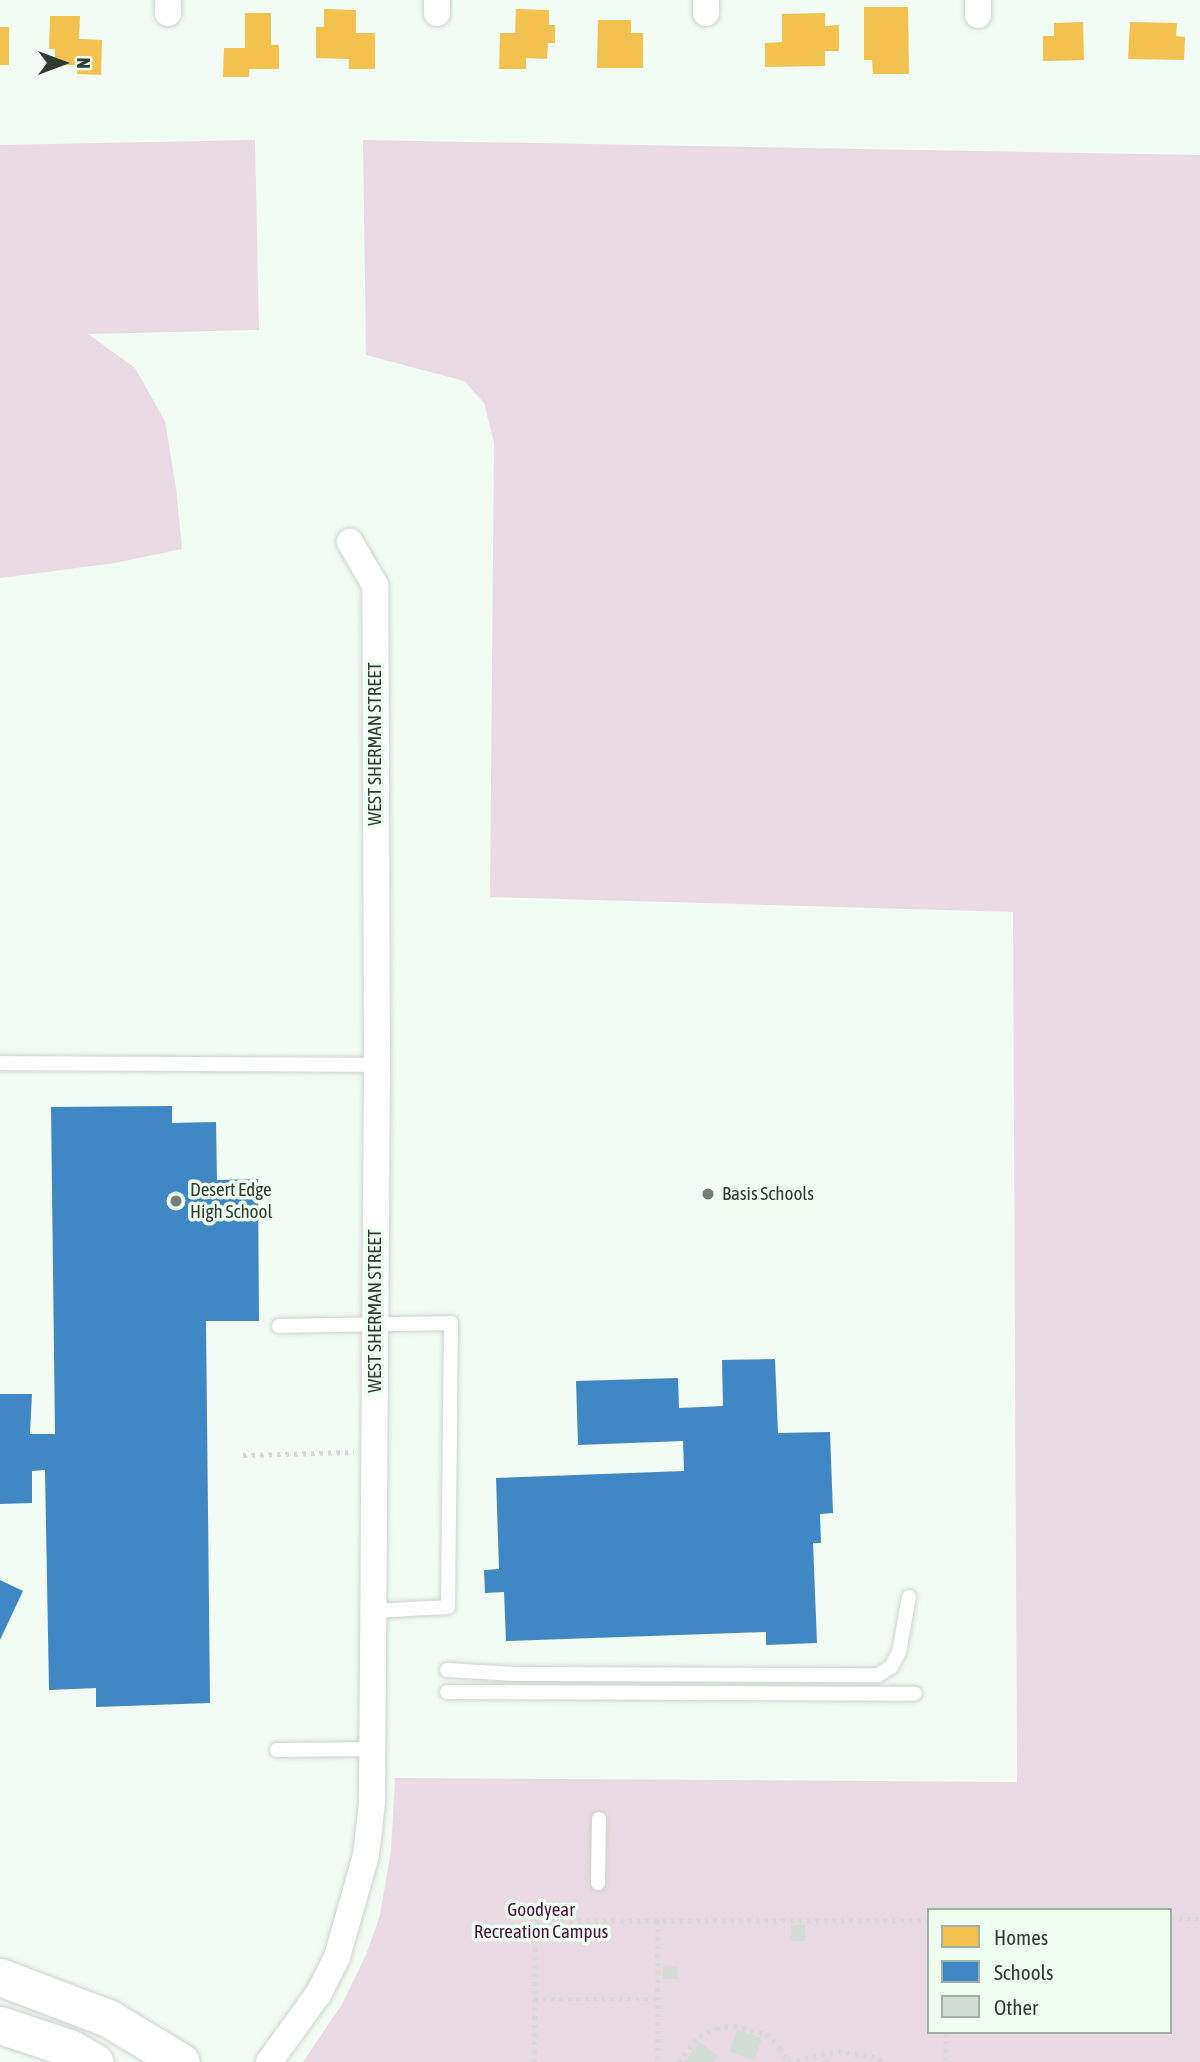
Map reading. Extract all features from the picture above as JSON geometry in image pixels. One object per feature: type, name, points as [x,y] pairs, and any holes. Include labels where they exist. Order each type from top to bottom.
[{"type":"street","name":"WEST SHERMAN STREET","points":[[269,2062],[319,1993],[348,1926],[366,1856],[372,1803],[376,1065],[375,585],[350,542]]},
{"type":"street","points":[[0,1977],[108,2018],[181,2062]]},
{"type":"street","points":[[0,2025],[69,2048],[94,2062]]},
{"type":"lane","points":[[0,1063],[376,1065]]},
{"type":"lane","points":[[279,1326],[451,1323],[449,1607],[373,1611]]},
{"type":"lane","points":[[447,1670],[515,1674],[878,1675],[891,1667],[899,1651],[909,1597]]},
{"type":"lane","points":[[447,1692],[915,1694]]},
{"type":"lane","points":[[277,1750],[372,1749]]},
{"type":"lane","points":[[598,1819],[598,1883]]},
{"type":"path","points":[[243,1455],[374,1451]]},
{"type":"path","points":[[1172,1919],[1200,1919]]},
{"type":"path","points":[[658,1920],[658,2062]]},
{"type":"path","points":[[534,2062],[535,1921],[927,1920]]},
{"type":"path","points":[[524,1994],[534,1999]]},
{"type":"path","points":[[524,2003],[534,1999],[658,1999]]},
{"type":"path","points":[[678,2062],[699,2036],[716,2028],[734,2026],[766,2034],[780,2048],[788,2062],[822,2052],[852,2052],[887,2062]]},
{"type":"path","points":[[946,2034],[946,2062]]},
{"type":"path","points":[[822,2052],[828,2062]]},
{"type":"green space","points":[[255,140],[259,330],[88,334],[135,368],[165,421],[182,549],[115,563],[0,578],[0,145]]},
{"type":"green space","name":"Goodyear Recreation Campus","points":[[363,140],[1200,155],[1200,2062],[303,2062],[342,2004],[366,1955],[380,1915],[391,1850],[395,1778],[1017,1782],[1013,912],[490,897],[494,443],[484,403],[464,381],[366,355]]},
{"type":"building: Homes","points":[[864,7],[908,7],[909,74],[873,74],[872,60],[864,60]]},
{"type":"building: Homes","points":[[324,9],[356,10],[356,33],[375,33],[375,69],[349,69],[349,59],[316,58],[316,27],[324,27]]},
{"type":"building: Homes","points":[[516,9],[549,10],[549,25],[555,25],[555,43],[548,43],[547,59],[526,58],[526,69],[499,69],[500,33],[515,33]]},
{"type":"building: Homes","points":[[245,13],[271,13],[271,45],[279,45],[279,69],[249,69],[249,77],[223,77],[224,48],[245,48]]},
{"type":"building: Homes","points":[[825,13],[825,26],[839,25],[839,51],[825,51],[825,66],[765,67],[765,43],[782,42],[782,14]]},
{"type":"building: Homes","points":[[50,16],[80,16],[79,39],[102,40],[101,75],[77,74],[78,65],[55,65],[55,49],[49,49]]},
{"type":"building: Homes","points":[[598,20],[631,20],[631,33],[643,33],[643,68],[597,68]]},
{"type":"building: Homes","points":[[1083,22],[1084,60],[1043,61],[1043,36],[1054,36],[1054,23]]},
{"type":"building: Homes","points":[[1130,22],[1177,23],[1176,36],[1185,37],[1184,60],[1128,59]]},
{"type":"building: Homes","points":[[0,27],[9,27],[9,65],[0,65]]},
{"type":"building: Schools","points":[[172,1106],[172,1123],[216,1122],[217,1180],[258,1179],[259,1321],[206,1321],[210,1703],[96,1707],[96,1688],[49,1690],[45,1470],[32,1471],[32,1503],[0,1504],[0,1394],[32,1394],[30,1434],[55,1434],[51,1107]]},
{"type":"building: Schools","points":[[775,1359],[778,1433],[830,1432],[833,1513],[820,1514],[821,1543],[813,1543],[817,1643],[766,1645],[766,1632],[506,1641],[504,1592],[485,1593],[484,1570],[499,1569],[496,1478],[684,1471],[683,1441],[578,1445],[576,1381],[678,1378],[679,1408],[723,1406],[722,1360]]},
{"type":"building: Schools","points":[[0,1580],[23,1591],[0,1640]]},
{"type":"building: Other","points":[[791,1925],[805,1925],[805,1941],[791,1941]]},
{"type":"building: Other","points":[[663,1966],[678,1966],[678,1979],[663,1979]]},
{"type":"building: Other","points":[[737,2030],[762,2038],[755,2060],[730,2052]]},
{"type":"building: Other","points":[[699,2042],[718,2056],[713,2062],[685,2062]]},
{"type":"place","name":"Basis Schools","points":[[708,1194]]},
{"type":"place","name":"Desert Edge High School","points":[[176,1201]]}]
